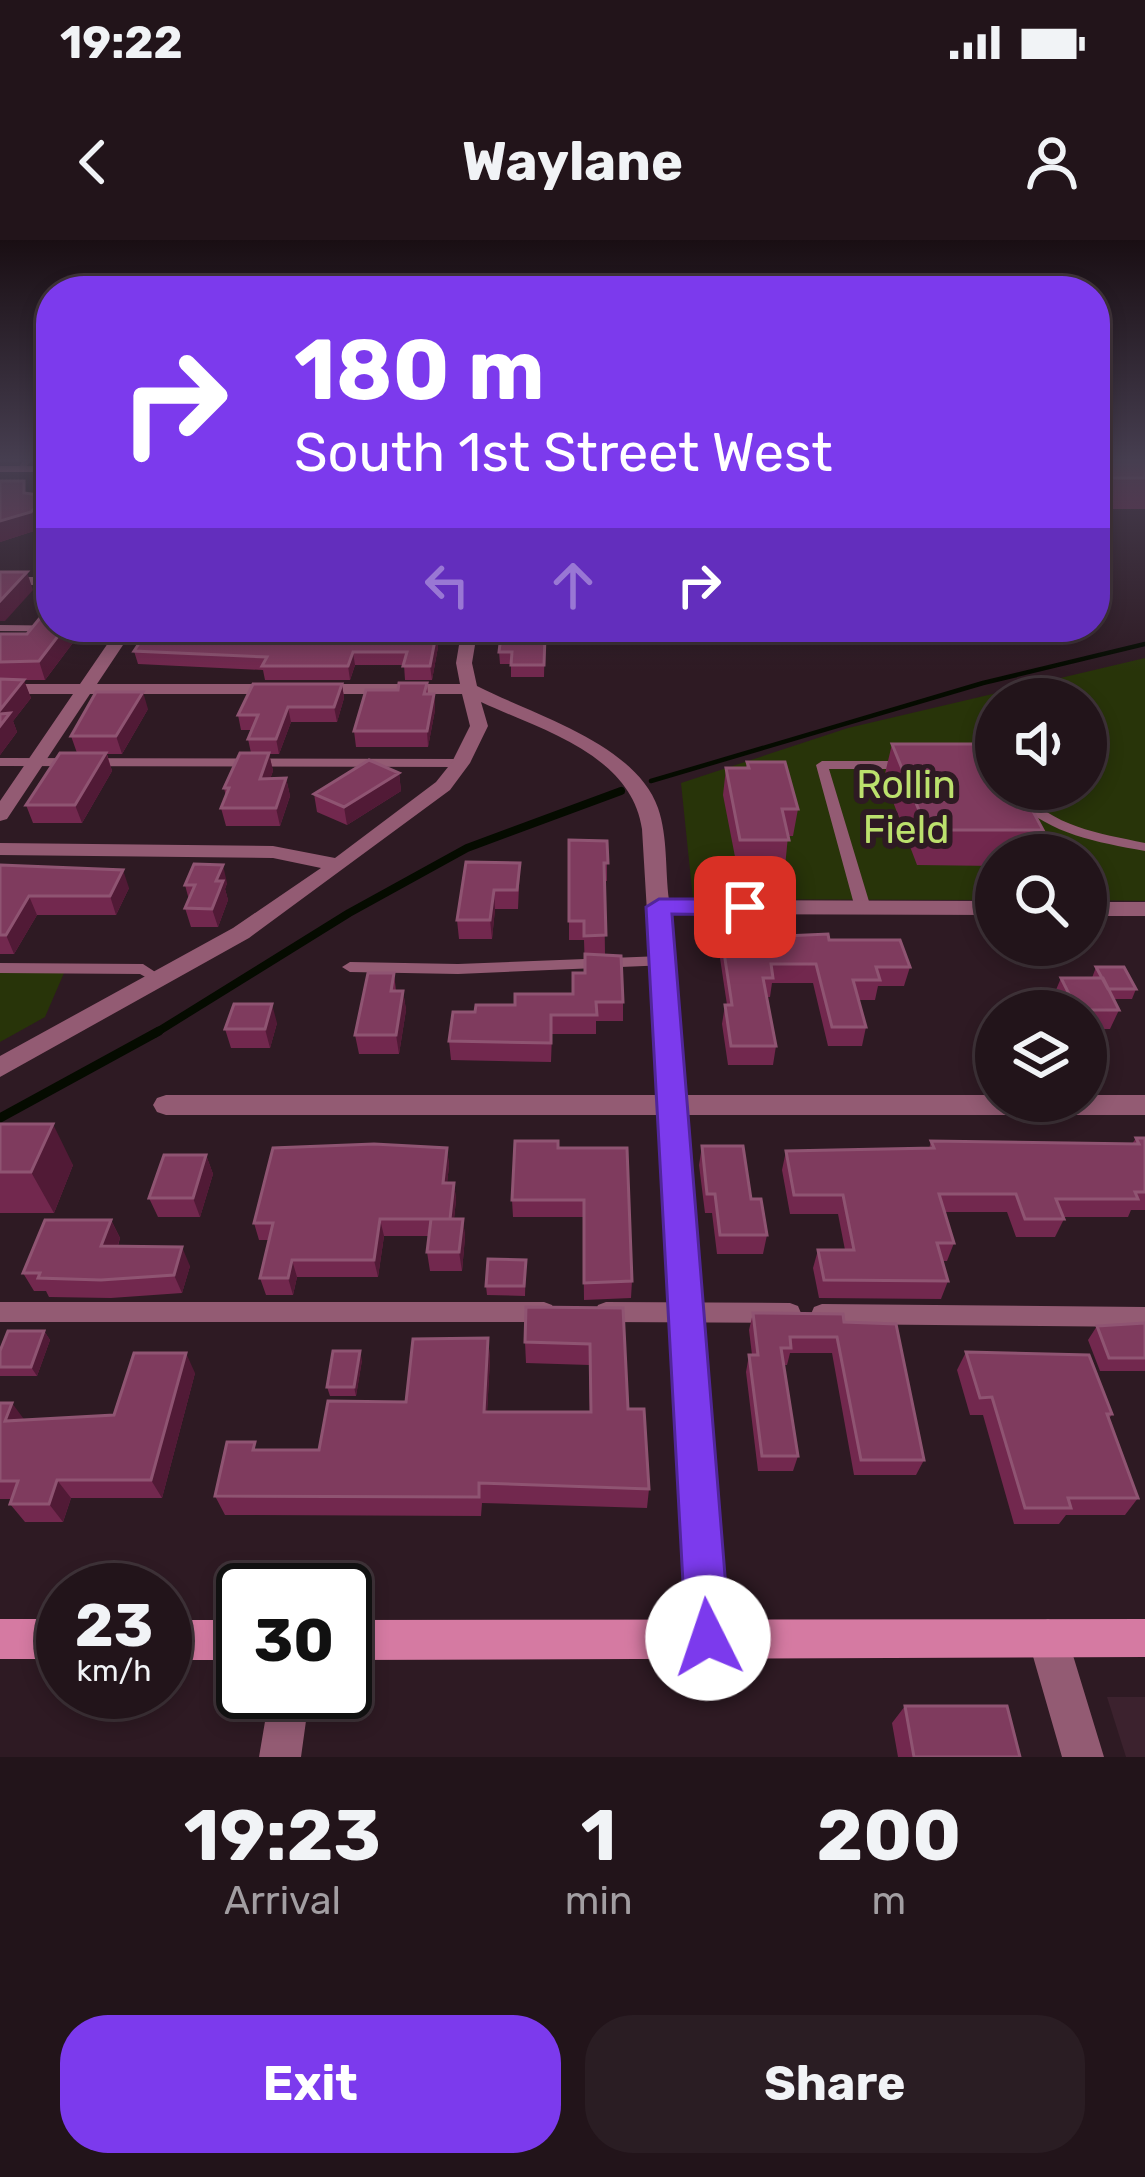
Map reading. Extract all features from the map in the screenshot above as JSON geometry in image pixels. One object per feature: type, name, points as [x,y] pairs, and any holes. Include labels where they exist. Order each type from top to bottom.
[{"type":"main road","points":[[372,1640],[1145,1638]]},
{"type":"main road","points":[[0,1639],[36,1639]]},
{"type":"street","points":[[0,581],[36,581]]},
{"type":"street","points":[[0,815],[116,642]]},
{"type":"street","points":[[0,1068],[241,932],[425,803],[461,764],[479,725],[464,663],[467,642]]},
{"type":"street","points":[[0,688],[469,689],[593,749],[632,780],[647,803],[659,907],[708,1638]]},
{"type":"street","points":[[0,849],[273,852],[339,865]]},
{"type":"street","points":[[659,907],[975,908]]},
{"type":"street","points":[[1107,909],[1145,909]]},
{"type":"street","points":[[166,1105],[1145,1105]]},
{"type":"street","points":[[1048,1639],[1083,1757]]},
{"type":"street","points":[[280,1757],[286,1719]]},
{"type":"lane","points":[[0,628],[36,628]]},
{"type":"lane","points":[[0,762],[461,764]]},
{"type":"lane","points":[[863,908],[822,765],[929,765]]},
{"type":"lane","points":[[1029,810],[1076,833],[1145,847]]},
{"type":"lane","points":[[350,967],[458,969],[662,961]]},
{"type":"lane","points":[[0,968],[143,969],[158,980]]},
{"type":"lane","points":[[0,1312],[1145,1317]]},
{"type":"shaded area","points":[[1107,1697],[1145,1697],[1145,1757],[1126,1757]]},
{"type":"green space","name":"Rollin Field","points":[[1145,658],[1145,901],[1107,900],[1107,834],[975,834],[975,900],[693,899],[681,783],[848,728],[975,698],[975,810],[1107,810],[1107,678],[1060,678]]},
{"type":"green space","points":[[0,973],[64,973],[45,1017],[0,1042]]},
{"type":"building","points":[[0,572],[27,572],[0,601]]},
{"type":"building","points":[[36,623],[36,642],[54,642],[39,661],[0,662],[0,634],[27,634]]},
{"type":"building","points":[[140,642],[435,642],[430,666],[403,666],[407,652],[353,652],[348,666],[262,666],[267,657],[134,651]]},
{"type":"building","points":[[500,642],[545,642],[544,665],[511,665],[512,652],[499,652]]},
{"type":"building","points":[[0,679],[24,680],[0,710]]},
{"type":"building","points":[[399,683],[427,683],[424,694],[434,694],[427,731],[354,731],[366,690],[398,690]]},
{"type":"building","points":[[253,684],[342,684],[334,707],[288,707],[276,739],[248,739],[258,715],[238,715]]},
{"type":"building","points":[[96,692],[143,692],[116,736],[71,736]]},
{"type":"building","points":[[892,744],[975,744],[975,810],[1032,810],[1043,830],[927,830]]},
{"type":"building","points":[[60,753],[106,753],[75,805],[26,805]]},
{"type":"building","points":[[240,753],[269,753],[260,779],[286,778],[276,808],[221,808],[229,788],[224,788]]},
{"type":"building","points":[[369,760],[399,773],[344,807],[314,794]]},
{"type":"building","points":[[747,762],[785,762],[798,809],[782,809],[789,840],[740,840],[726,768],[749,768]]},
{"type":"building","points":[[569,840],[607,841],[606,935],[584,936],[584,921],[569,921]]},
{"type":"building","points":[[466,862],[520,863],[517,890],[494,890],[490,920],[457,920]]},
{"type":"building","points":[[194,864],[223,865],[216,881],[223,881],[212,909],[185,908],[195,885],[185,885]]},
{"type":"building","points":[[0,865],[123,870],[110,896],[29,896],[6,935],[0,935]]},
{"type":"building","points":[[828,934],[829,940],[900,940],[910,967],[876,967],[880,980],[853,980],[866,1027],[832,1027],[816,964],[771,964],[773,978],[763,978],[776,1046],[731,1046],[725,1005],[732,1005],[722,939]]},
{"type":"building","points":[[585,954],[621,956],[623,1002],[596,1002],[597,1015],[551,1015],[551,1043],[449,1041],[453,1012],[475,1012],[476,1005],[515,1005],[515,994],[573,994],[573,973],[585,973]]},
{"type":"building","points":[[1096,967],[1124,967],[1136,989],[1108,989]]},
{"type":"building","points":[[368,973],[394,973],[391,991],[403,991],[396,1035],[355,1035]]},
{"type":"building","points":[[1061,978],[1103,978],[1119,1010],[1107,1010],[1107,990],[1067,990]]},
{"type":"building","points":[[234,1004],[272,1004],[265,1029],[225,1029]]},
{"type":"building","points":[[0,1124],[53,1124],[31,1172],[0,1172]]},
{"type":"building","points":[[1136,1138],[1145,1138],[1145,1192],[1135,1192],[1138,1199],[1056,1199],[1064,1219],[1025,1219],[1016,1194],[939,1194],[954,1243],[937,1243],[948,1281],[824,1280],[818,1250],[854,1250],[843,1195],[794,1195],[786,1151],[934,1148],[931,1141],[1139,1144]]},
{"type":"building","points":[[515,1141],[558,1141],[558,1148],[627,1148],[632,1281],[584,1283],[584,1200],[512,1200]]},
{"type":"building","points":[[374,1144],[447,1148],[443,1183],[454,1183],[450,1219],[380,1219],[374,1260],[292,1260],[288,1278],[260,1278],[273,1223],[254,1223],[273,1148]]},
{"type":"building","points":[[702,1146],[743,1146],[751,1199],[761,1199],[767,1235],[720,1235],[715,1194],[707,1194]]},
{"type":"building","points":[[164,1155],[206,1155],[193,1198],[149,1198]]},
{"type":"building","points":[[431,1219],[463,1219],[459,1252],[427,1252]]},
{"type":"building","points":[[45,1220],[111,1220],[101,1246],[182,1247],[174,1275],[101,1280],[38,1278],[40,1273],[23,1273]]},
{"type":"building","points":[[488,1259],[526,1260],[524,1286],[486,1286]]},
{"type":"building","points":[[526,1307],[623,1308],[628,1409],[644,1409],[649,1489],[479,1483],[479,1497],[215,1496],[227,1442],[255,1442],[253,1450],[319,1450],[328,1401],[406,1402],[413,1339],[488,1338],[484,1412],[591,1412],[590,1344],[525,1342]]},
{"type":"building","points":[[753,1313],[843,1314],[844,1322],[896,1324],[924,1460],[861,1460],[837,1337],[790,1337],[791,1348],[781,1348],[798,1456],[762,1456],[749,1355],[758,1355]]},
{"type":"building","points":[[1145,1323],[1145,1358],[1109,1358],[1097,1326]]},
{"type":"building","points":[[8,1331],[44,1331],[31,1367],[0,1367]]},
{"type":"building","points":[[333,1351],[360,1351],[354,1387],[327,1387]]},
{"type":"building","points":[[966,1352],[1089,1355],[1138,1498],[1068,1498],[1071,1508],[1025,1508],[992,1397],[980,1398]]},
{"type":"building","points":[[134,1353],[186,1353],[151,1480],[57,1480],[49,1504],[10,1504],[18,1481],[0,1481],[0,1403],[12,1403],[5,1421],[114,1415]]},
{"type":"building","points":[[905,1706],[1007,1706],[1020,1757],[914,1757]]},
{"type":"waterway","points":[[651,781],[983,683],[1145,644]]},
{"type":"waterway","points":[[158,1032],[349,913],[467,848],[621,791]]},
{"type":"waterway","points":[[0,1118],[158,1032]]},
{"type":"waterway","points":[[154,1034],[158,1032]]},
{"type":"route","points":[[708,1638],[659,907],[745,907]]}]
